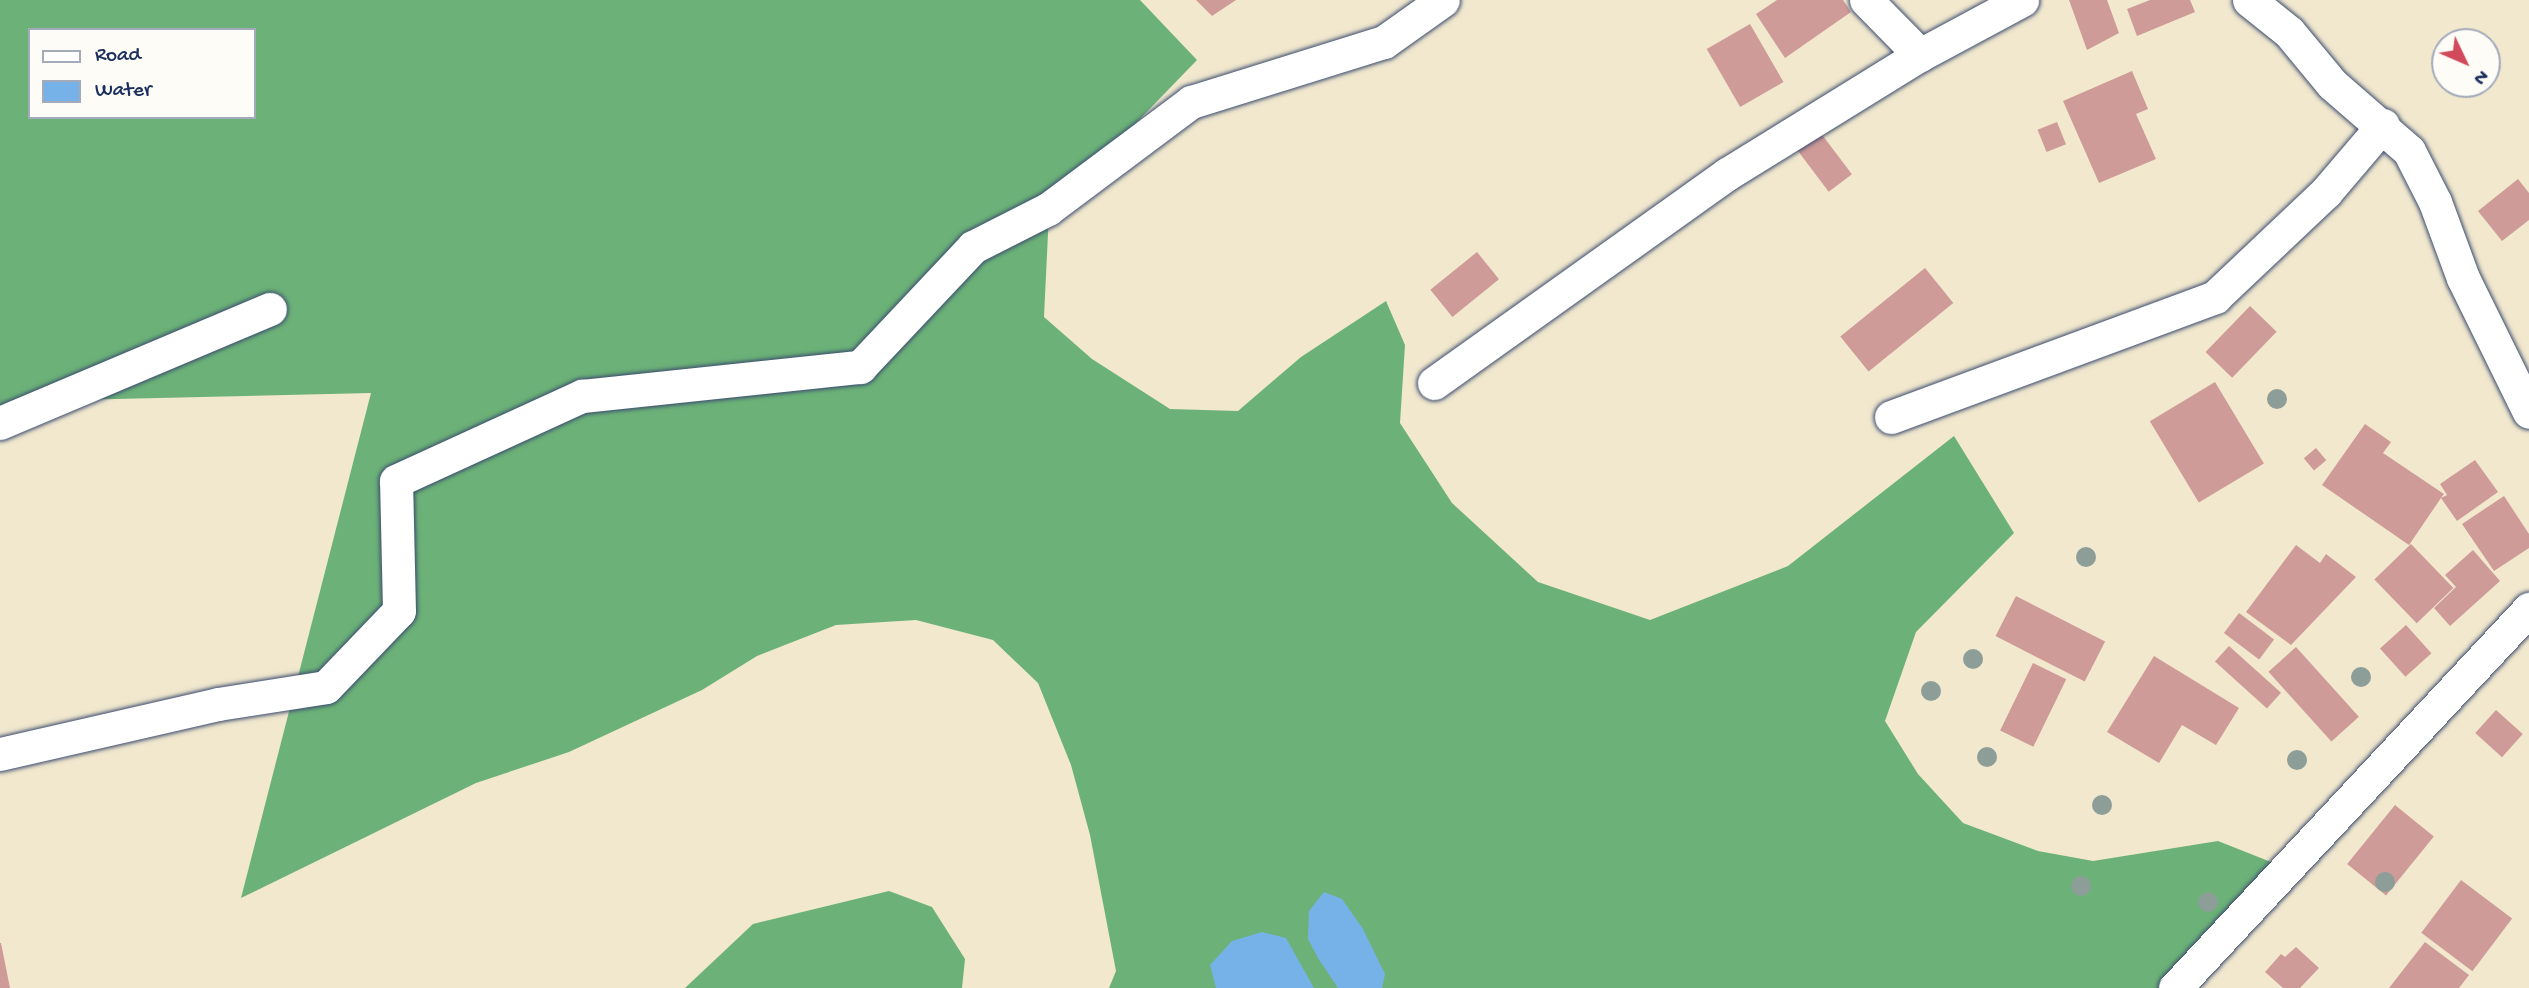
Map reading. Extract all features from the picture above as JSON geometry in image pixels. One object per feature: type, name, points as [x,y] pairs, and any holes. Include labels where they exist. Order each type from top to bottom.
[{"type":"street","points":[[0,754],[218,704],[326,687],[399,611],[396,481],[582,396],[860,367],[973,247],[1048,209],[1191,102],[1384,42],[1443,0]]},
{"type":"street","points":[[1866,0],[1920,55]]},
{"type":"street","points":[[1434,383],[1727,174],[1920,55],[2022,0]]},
{"type":"street","points":[[2249,0],[2289,32],[2332,84],[2383,125],[2409,151],[2435,202],[2463,278],[2529,412]]},
{"type":"street","points":[[1891,417],[2215,297],[2326,192],[2383,125]]},
{"type":"street","points":[[0,423],[270,309]]},
{"type":"street","points":[[2175,988],[2529,610]]},
{"type":"green space","points":[[0,0],[1140,0],[1197,60],[1049,213],[1044,317],[1092,359],[1170,409],[1238,411],[1301,357],[1386,301],[1405,345],[1400,423],[1452,503],[1538,582],[1650,620],[1788,566],[1954,436],[2014,533],[1916,632],[1885,721],[1918,774],[1963,823],[2038,851],[2093,861],[2218,841],[2291,870],[2177,988],[1109,988],[1116,971],[1090,835],[1071,765],[1038,683],[993,640],[916,620],[836,625],[757,656],[702,690],[569,752],[476,783],[241,898],[371,393],[72,400],[0,427]]},
{"type":"green space","points":[[889,891],[932,907],[965,959],[962,988],[685,988],[753,924]]},
{"type":"water","points":[[1324,892],[1342,899],[1363,929],[1385,974],[1382,988],[1338,988],[1318,958],[1308,939],[1309,911]]},
{"type":"water","points":[[1262,932],[1286,938],[1314,988],[1216,988],[1210,965],[1232,941]]},
{"type":"building","points":[[1196,0],[1236,0],[1212,16]]},
{"type":"building","points":[[1777,0],[1843,0],[1851,12],[1785,58],[1756,14]]},
{"type":"building","points":[[2069,0],[2107,0],[2119,33],[2087,50]]},
{"type":"building","points":[[2150,0],[2190,0],[2195,12],[2137,36],[2127,9]]},
{"type":"building","points":[[1750,24],[1784,82],[1740,107],[1707,49]]},
{"type":"building","points":[[2132,71],[2148,109],[2136,114],[2156,159],[2099,183],[2063,101]]},
{"type":"building","points":[[2057,122],[2066,144],[2047,152],[2038,130]]},
{"type":"building","points":[[1820,132],[1852,174],[1829,192],[1797,149]]},
{"type":"building","points":[[2518,179],[2529,193],[2529,220],[2502,241],[2478,211]]},
{"type":"building","points":[[1477,252],[1499,279],[1452,317],[1430,290]]},
{"type":"building","points":[[1925,268],[1953,303],[1869,372],[1840,337]]},
{"type":"building","points":[[2250,306],[2277,332],[2232,378],[2206,352]]},
{"type":"building","points":[[2215,382],[2264,463],[2199,503],[2150,421]]},
{"type":"building","points":[[2365,424],[2391,442],[2383,453],[2444,494],[2409,545],[2322,485]]},
{"type":"building","points":[[2316,448],[2326,460],[2314,471],[2304,458]]},
{"type":"building","points":[[2475,460],[2498,492],[2457,521],[2441,498],[2447,495],[2440,484]]},
{"type":"building","points":[[2504,496],[2529,534],[2529,548],[2494,571],[2462,524]]},
{"type":"building","points":[[2411,544],[2453,588],[2417,623],[2374,579]]},
{"type":"building","points":[[2296,545],[2320,563],[2326,554],[2356,577],[2291,645],[2246,612]]},
{"type":"building","points":[[2473,550],[2500,581],[2450,626],[2434,608],[2456,587],[2445,575]]},
{"type":"building","points":[[2016,596],[2105,641],[2085,681],[1996,636]]},
{"type":"building","points":[[2239,613],[2274,639],[2259,659],[2224,633]]},
{"type":"building","points":[[2406,625],[2431,653],[2405,677],[2380,648]]},
{"type":"building","points":[[2229,646],[2281,693],[2267,708],[2215,662]]},
{"type":"building","points":[[2296,647],[2359,717],[2331,742],[2269,672]]},
{"type":"building","points":[[2154,656],[2239,708],[2216,745],[2182,725],[2159,763],[2107,732]]},
{"type":"building","points":[[2033,663],[2066,679],[2033,747],[2000,730]]},
{"type":"building","points":[[2496,710],[2523,734],[2502,757],[2475,733]]},
{"type":"building","points":[[2395,805],[2434,836],[2386,896],[2347,864]]},
{"type":"building","points":[[2461,880],[2512,919],[2472,971],[2421,933]]},
{"type":"building","points":[[2425,942],[2469,975],[2459,988],[2389,988]]},
{"type":"building","points":[[1,943],[10,988],[0,988]]},
{"type":"building","points":[[2296,947],[2319,968],[2300,988],[2283,988],[2265,972],[2281,954],[2285,957]]}]
